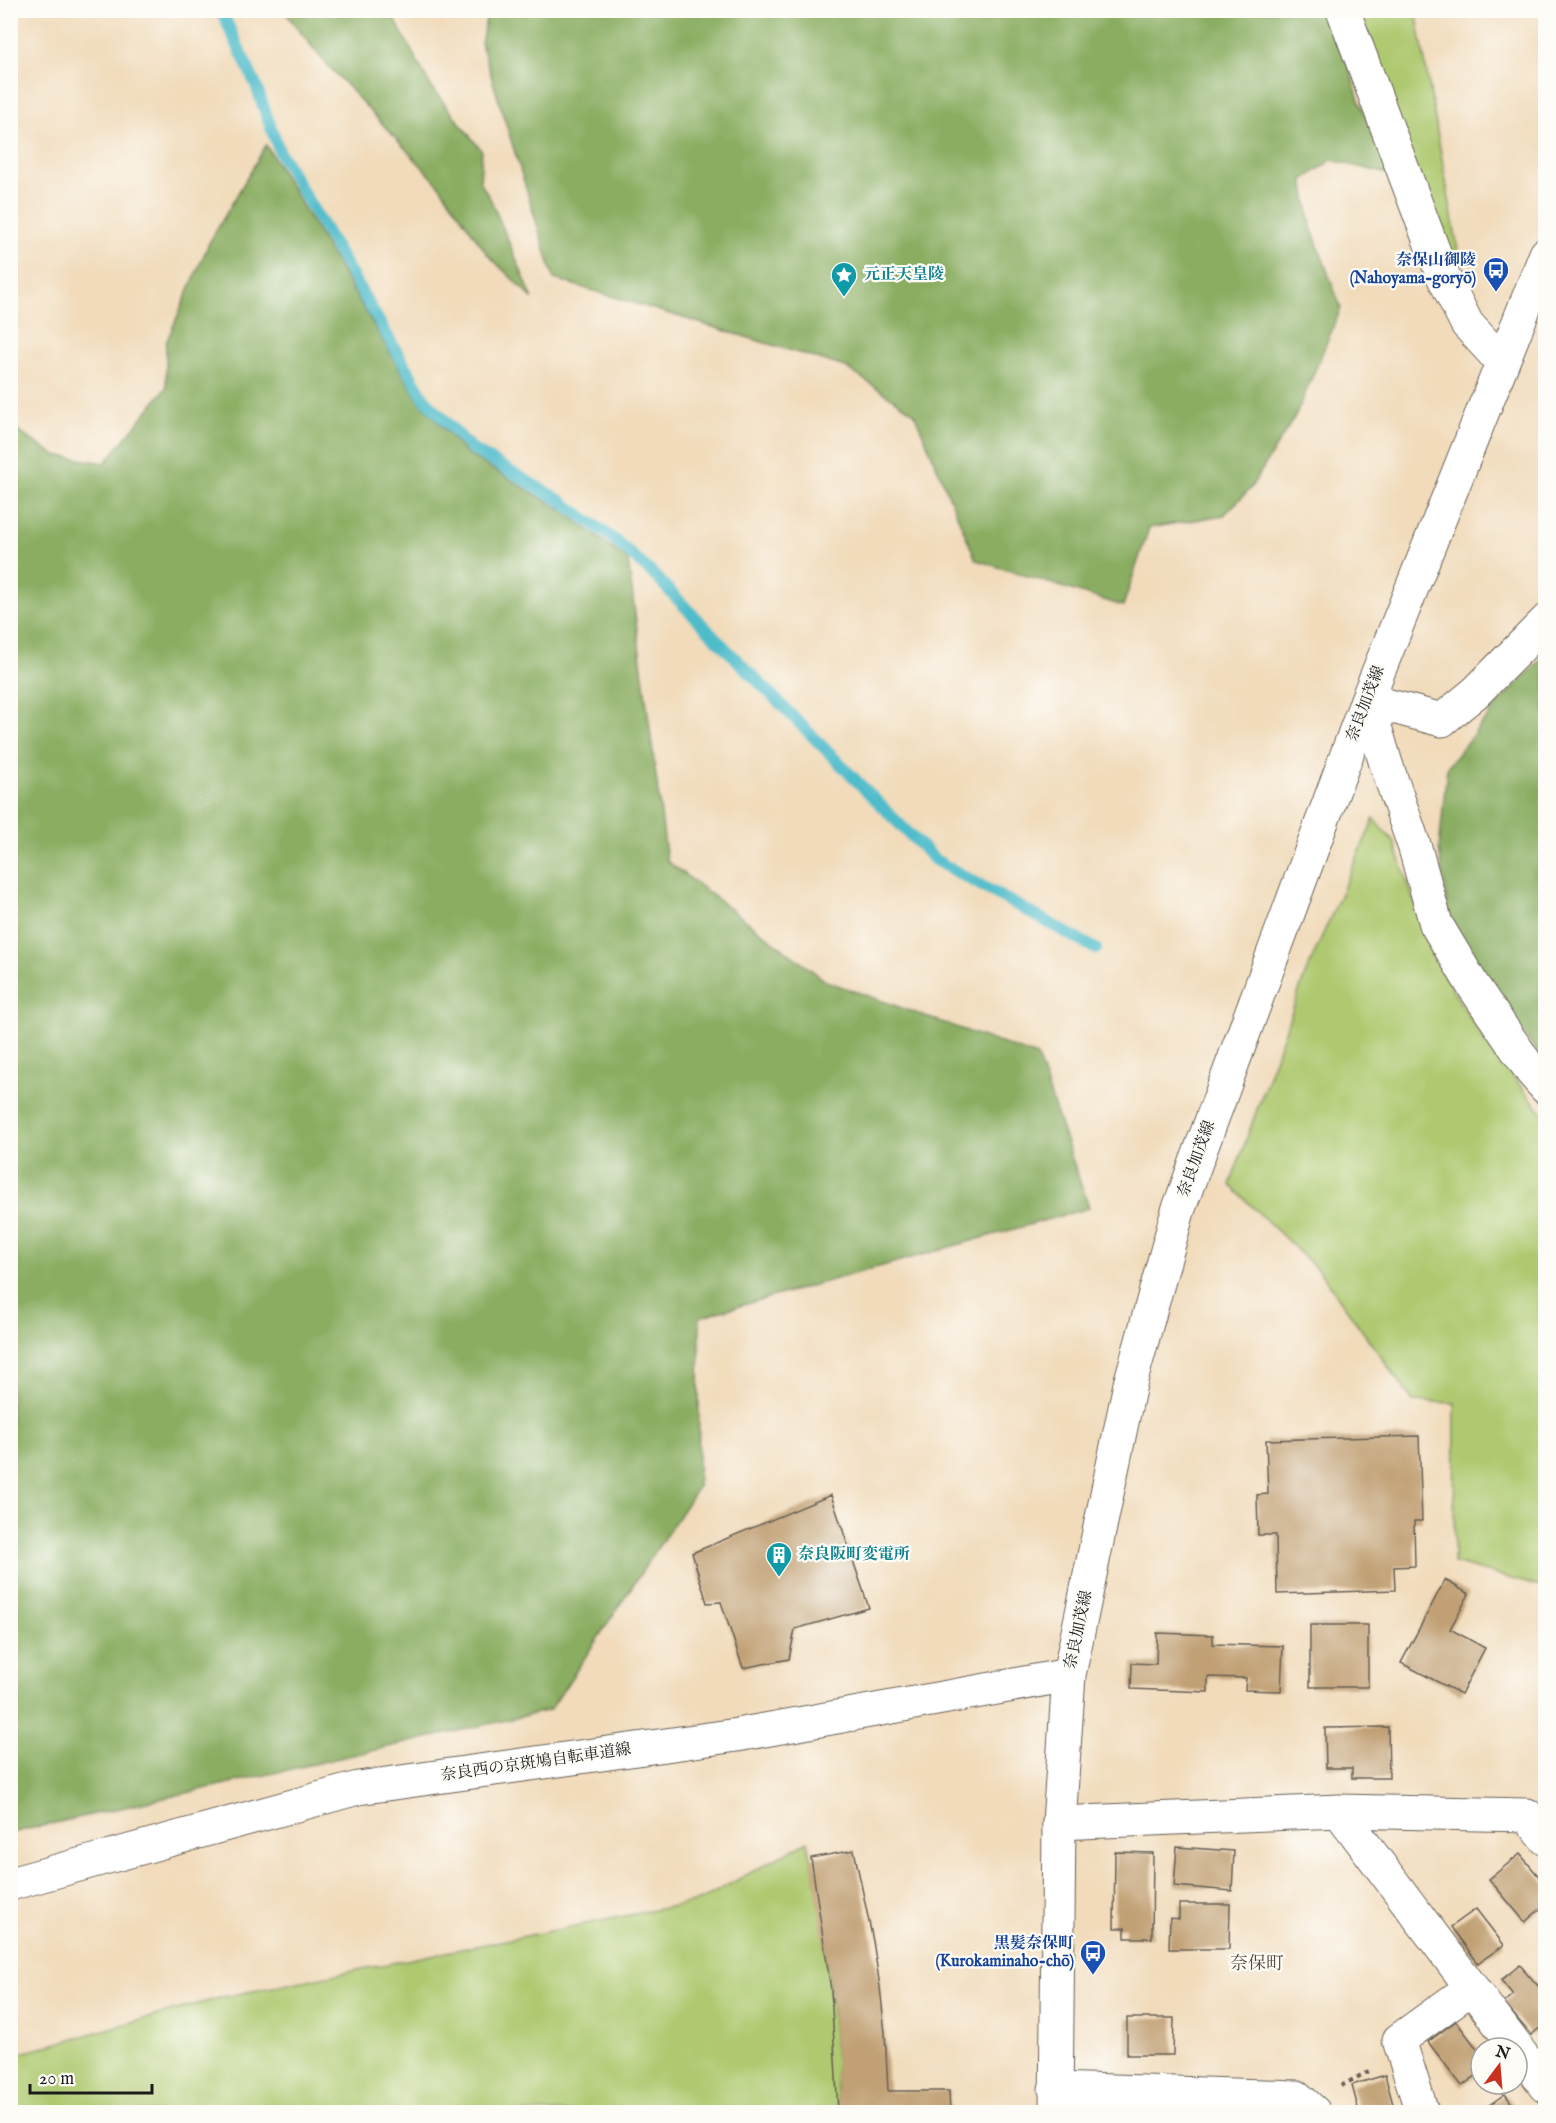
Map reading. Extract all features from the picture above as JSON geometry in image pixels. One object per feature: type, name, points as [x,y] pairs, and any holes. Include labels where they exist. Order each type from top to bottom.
[{"type":"main road","points":[[1343,10],[1443,276],[1467,324],[1502,362]]},
{"type":"main road","name":"奈良加茂線","points":[[1056,2101],[1059,1823],[1069,1675],[1130,1384],[1178,1211],[1367,700],[1545,254]]},
{"type":"main road","points":[[1367,700],[1442,720],[1476,692],[1545,621]]},
{"type":"main road","points":[[1367,700],[1415,848],[1436,924],[1472,984],[1545,1088]]},
{"type":"main road","name":"奈良西の京斑鳩自転車道線","points":[[10,1884],[358,1788],[737,1735],[1069,1675]]},
{"type":"main road","points":[[1338,1811],[1508,2036]]},
{"type":"main road","points":[[1059,1823],[1338,1811],[1539,1818]]},
{"type":"main road","points":[[1422,2112],[1399,2040],[1471,1988]]},
{"type":"main road","points":[[1529,2064],[1545,2086]]},
{"type":"main road","points":[[1056,2101],[1297,2097],[1310,2109]]},
{"type":"path","points":[[1310,2109],[1403,2052]]},
{"type":"green space","points":[[488,10],[1332,11],[1360,103],[1391,175],[1332,160],[1303,180],[1311,227],[1341,308],[1297,413],[1250,489],[1224,515],[1149,528],[1123,606],[976,560],[914,413],[845,367],[554,279],[481,43]]},
{"type":"green space","points":[[284,11],[390,11],[432,88],[482,151],[480,182],[491,200],[533,299],[488,255],[439,185],[321,58]]},
{"type":"green space","points":[[1352,11],[1416,11],[1466,296]]},
{"type":"green space","points":[[266,145],[419,401],[467,454],[562,510],[628,560],[667,861],[826,981],[1037,1056],[1089,1208],[700,1317],[698,1487],[550,1710],[11,1833],[11,427],[55,455],[105,463],[166,388],[166,343],[209,243]]},
{"type":"green space","points":[[1545,655],[1545,1064],[1490,985],[1449,917],[1439,849],[1447,767],[1497,705]]},
{"type":"green space","points":[[1374,819],[1394,842],[1434,960],[1485,1042],[1545,1116],[1545,1588],[1454,1563],[1455,1403],[1413,1401],[1319,1271],[1230,1185],[1305,975]]},
{"type":"green space","points":[[808,1841],[829,1976],[838,2112],[11,2112],[11,2056],[223,1997],[699,1901]]},
{"type":"building","points":[[1419,1436],[1422,1521],[1414,1521],[1415,1566],[1394,1567],[1395,1590],[1277,1594],[1276,1535],[1258,1535],[1257,1495],[1268,1494],[1266,1440]]},
{"type":"building","name":"奈良阪町変電所","points":[[831,1495],[869,1608],[795,1629],[789,1659],[743,1668],[721,1602],[707,1603],[692,1553]]},
{"type":"building","points":[[1445,1580],[1469,1594],[1450,1629],[1485,1648],[1461,1694],[1401,1663]]},
{"type":"building","points":[[1310,1625],[1368,1625],[1368,1687],[1310,1687]]},
{"type":"building","points":[[1157,1633],[1213,1635],[1213,1644],[1283,1646],[1281,1691],[1245,1690],[1246,1678],[1208,1677],[1208,1692],[1131,1689],[1132,1663],[1156,1664]]},
{"type":"building","points":[[1388,1727],[1389,1778],[1352,1778],[1352,1768],[1326,1768],[1325,1728]]},
{"type":"building","points":[[1177,1847],[1234,1851],[1232,1891],[1174,1886]]},
{"type":"building","points":[[854,1850],[880,1987],[888,2091],[949,2091],[950,2112],[838,2112],[831,1990],[811,1858]]},
{"type":"building","points":[[1115,1852],[1153,1853],[1152,1938],[1125,1938],[1125,1928],[1114,1928]]},
{"type":"building","points":[[1520,1854],[1546,1885],[1546,1904],[1525,1922],[1489,1879]]},
{"type":"building","points":[[1179,1904],[1230,1904],[1229,1949],[1169,1949],[1170,1918],[1179,1919]]},
{"type":"building","points":[[1476,1909],[1504,1945],[1478,1963],[1451,1927]]},
{"type":"building","points":[[1520,1965],[1546,1995],[1546,2023],[1531,2035],[1504,2003],[1513,1995],[1501,1980]]},
{"type":"building","points":[[1127,2018],[1174,2018],[1173,2055],[1127,2055]]},
{"type":"building","points":[[1456,2021],[1469,2038],[1469,2081],[1462,2086],[1428,2042]]},
{"type":"building","points":[[1385,2075],[1394,2108],[1379,2112],[1359,2112],[1352,2085]]},
{"type":"building","points":[[1502,2096],[1506,2096],[1518,2112],[1479,2112]]},
{"type":"waterway","points":[[221,10],[255,83],[280,153],[424,398],[472,449],[561,501],[615,540],[653,574],[935,860],[1096,949]]},
{"type":"place","name":"奈保山御陵 (Nahoyama-goryō)","points":[[1496,293]]},
{"type":"place","name":"元正天皇陵","points":[[844,298]]},
{"type":"place","name":"奈良阪町変電所","points":[[779,1578]]},
{"type":"place","name":"黒髪奈保町 (Kurokaminaho-chō)","points":[[1093,1976]]},
{"type":"district","name":"奈保町","points":[[1257,1964]]}]
